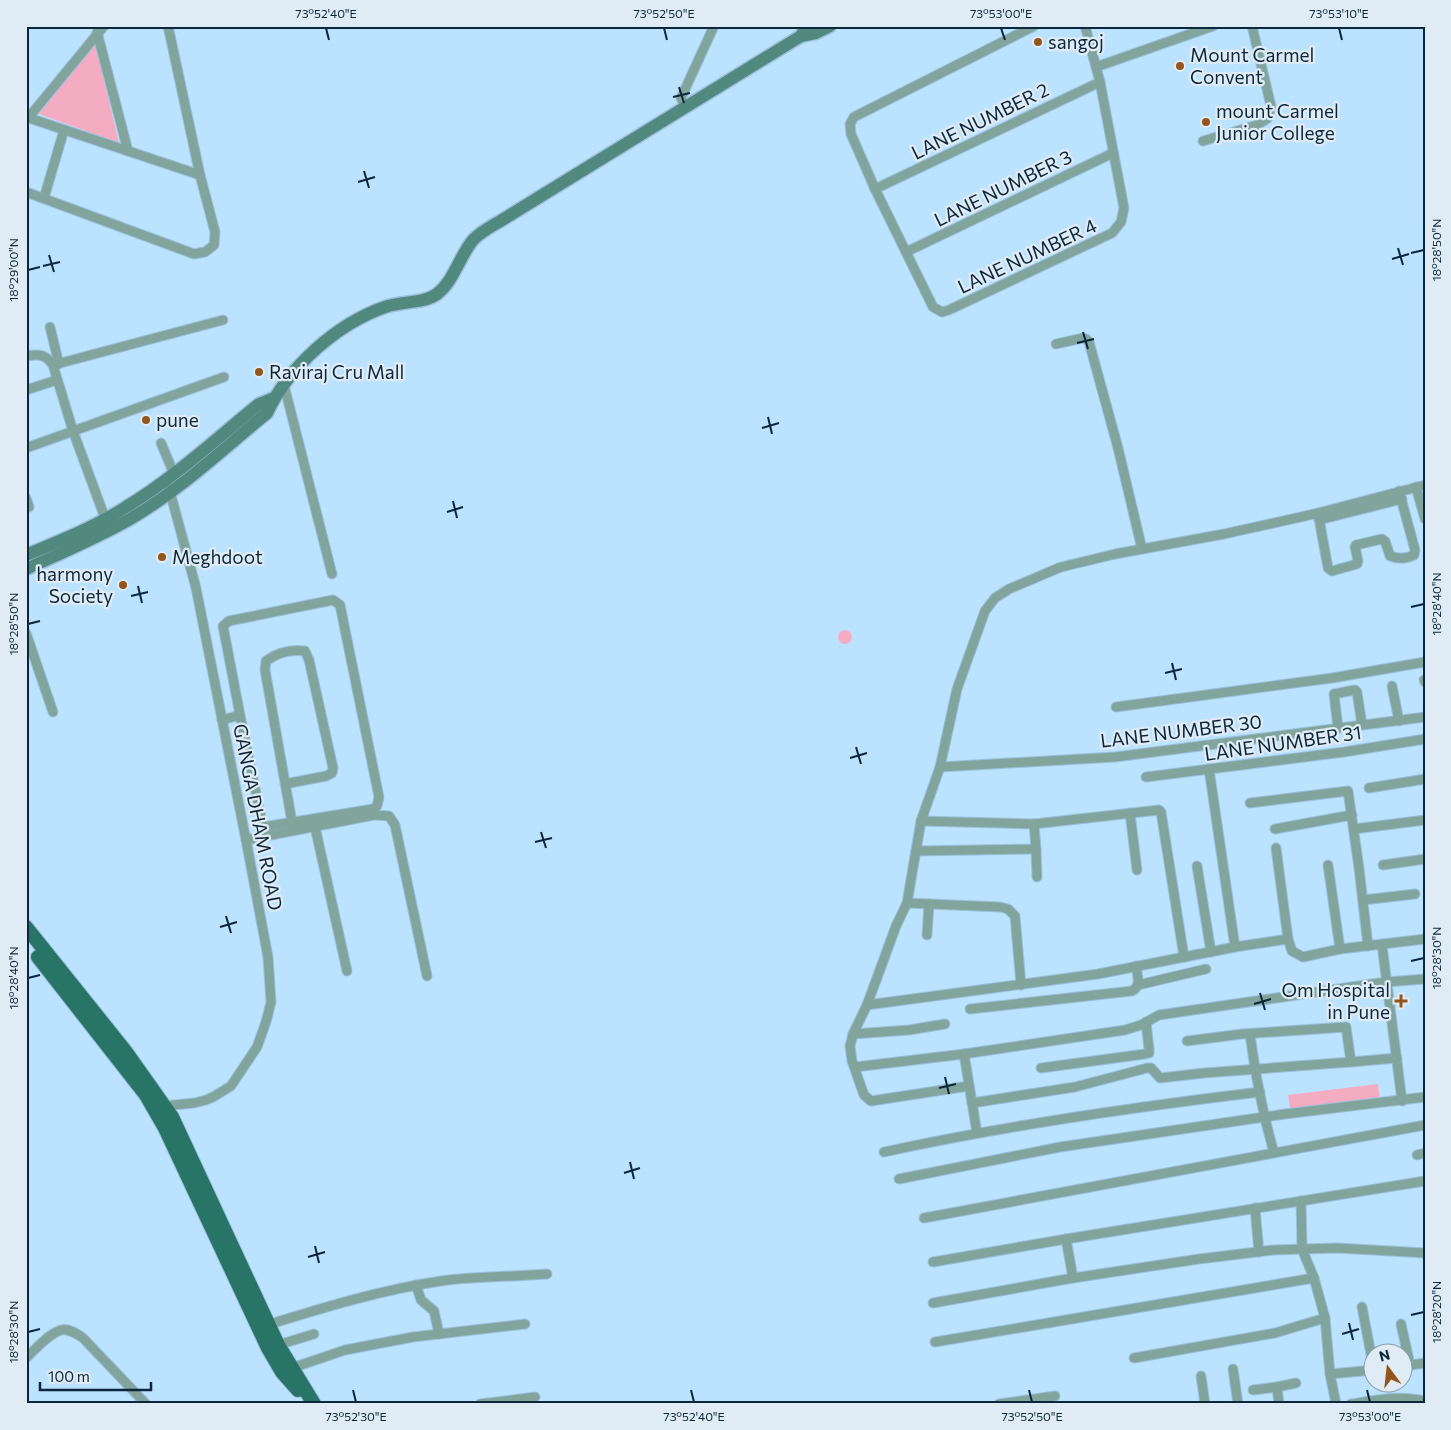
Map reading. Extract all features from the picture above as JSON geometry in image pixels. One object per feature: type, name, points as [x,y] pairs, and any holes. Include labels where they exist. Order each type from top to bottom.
[{"type":"main road","points":[[26,555],[80,531],[170,482],[266,413],[274,398],[304,360],[329,338],[352,322],[388,306],[421,300],[436,294],[448,282],[464,251],[474,238],[804,31],[816,33],[830,26]]},
{"type":"main road","points":[[26,569],[93,539],[131,518],[259,404],[274,398]]},
{"type":"main road","points":[[26,927],[126,1052],[160,1108],[169,1136],[224,1240],[264,1327],[306,1404]]},
{"type":"main road","points":[[26,942],[146,1095],[160,1108]]},
{"type":"main road","points":[[264,1327],[278,1345],[287,1370],[314,1404]]},
{"type":"street","points":[[26,192],[194,254],[205,252],[214,245],[215,232],[200,175],[168,26]]},
{"type":"street","points":[[686,106],[681,98],[714,26]]},
{"type":"street","points":[[906,252],[875,189],[851,134],[850,124],[854,117],[1034,26]]},
{"type":"street","points":[[1085,26],[1100,82],[1113,153]]},
{"type":"street","points":[[1096,67],[1213,26]]},
{"type":"street","points":[[1203,141],[1257,125],[1268,118],[1271,106],[1252,26]]},
{"type":"street","points":[[101,29],[28,117],[200,175]]},
{"type":"street","points":[[101,29],[128,151]]},
{"type":"street","name":"LANE NUMBER 2","points":[[875,189],[1100,82]]},
{"type":"street","points":[[44,198],[64,130]]},
{"type":"street","name":"LANE NUMBER 4","points":[[906,252],[933,307],[942,312],[1112,233],[1121,222],[1124,208],[1113,153]]},
{"type":"street","name":"LANE NUMBER 3","points":[[906,252],[1113,153]]},
{"type":"street","points":[[56,364],[223,320]]},
{"type":"street","points":[[50,327],[57,380],[73,431],[105,518]]},
{"type":"street","points":[[1056,344],[1083,338],[1089,342],[1118,448],[1142,549]]},
{"type":"street","points":[[26,356],[41,355],[56,364]]},
{"type":"street","points":[[26,448],[224,376]]},
{"type":"street","points":[[26,390],[57,380]]},
{"type":"street","points":[[284,385],[332,574]]},
{"type":"street","name":"GANGA DHAM ROAD","points":[[160,1108],[206,1100],[231,1086],[257,1047],[271,1002],[270,972],[246,840],[196,588],[161,443]]},
{"type":"street","points":[[969,1086],[871,1101],[864,1096],[850,1049],[853,1034],[867,1005],[893,934],[908,903],[921,821],[940,767],[957,689],[985,611],[995,598],[1009,589],[1061,567],[1115,554],[1319,517],[1400,495],[1420,486],[1425,519]]},
{"type":"street","points":[[1319,517],[1328,568],[1332,571],[1357,564],[1356,544],[1382,539],[1385,541],[1390,556],[1402,559],[1410,557],[1414,555],[1415,550],[1400,495]]},
{"type":"street","points":[[333,600],[340,606],[379,797],[377,806],[373,809],[263,827],[240,715],[223,626],[229,621],[333,600]]},
{"type":"street","points":[[27,639],[53,712]]},
{"type":"street","points":[[285,784],[326,776],[332,773],[333,768],[309,660],[305,651],[294,650],[276,653],[266,660],[265,670],[285,784],[292,822]]},
{"type":"street","points":[[1116,707],[1332,678],[1425,662]]},
{"type":"street","points":[[1332,678],[1334,690]]},
{"type":"street","points":[[1392,686],[1399,720]]},
{"type":"street","points":[[1338,728],[1334,694],[1355,690],[1357,692],[1362,725]]},
{"type":"street","points":[[222,720],[240,715]]},
{"type":"street","name":"LANE NUMBER 30","points":[[940,767],[1115,757],[1425,717]]},
{"type":"street","name":"LANE NUMBER 31","points":[[1146,777],[1344,752],[1425,739]]},
{"type":"street","points":[[1209,770],[1235,947]]},
{"type":"street","points":[[1368,788],[1425,779]]},
{"type":"street","points":[[1250,803],[1348,790],[1368,946]]},
{"type":"street","points":[[921,821],[1034,824],[1159,810],[1162,812],[1184,957]]},
{"type":"street","points":[[1130,813],[1137,870]]},
{"type":"street","points":[[246,840],[374,815],[389,816],[395,825],[427,976]]},
{"type":"street","points":[[1275,828],[1352,815]]},
{"type":"street","points":[[1354,829],[1425,820]]},
{"type":"street","points":[[1034,824],[1037,877]]},
{"type":"street","points":[[316,826],[347,971]]},
{"type":"street","points":[[1276,848],[1288,939],[1292,952],[1303,957],[1340,949],[1425,938]]},
{"type":"street","points":[[916,851],[1036,849]]},
{"type":"street","points":[[1383,865],[1425,859]]},
{"type":"street","points":[[1328,865],[1340,949]]},
{"type":"street","points":[[1197,866],[1211,952]]},
{"type":"street","points":[[1363,900],[1415,894]]},
{"type":"street","points":[[908,903],[1000,907],[1008,909],[1015,916],[1021,985]]},
{"type":"street","points":[[927,935],[929,904]]},
{"type":"street","points":[[867,1005],[1098,974],[1235,947],[1288,939]]},
{"type":"street","points":[[1382,945],[1402,1101]]},
{"type":"street","points":[[1136,966],[1138,985]]},
{"type":"street","points":[[970,1009],[1126,993],[1136,989],[1138,985],[1206,969]]},
{"type":"street","points":[[855,1066],[964,1054],[1125,1030],[1159,1015],[1425,978]]},
{"type":"street","points":[[1041,1068],[1148,1053],[1146,1022]]},
{"type":"street","points":[[853,1034],[909,1030],[945,1024]]},
{"type":"street","points":[[1187,1041],[1242,1034],[1346,1027],[1351,1062]]},
{"type":"street","points":[[1250,1034],[1264,1118],[1274,1153]]},
{"type":"street","points":[[964,1054],[977,1133]]},
{"type":"street","points":[[1144,1062],[1160,1078],[1396,1058]]},
{"type":"street","points":[[972,1103],[1075,1087],[1151,1068]]},
{"type":"street","points":[[884,1152],[977,1133],[1143,1106],[1260,1092]]},
{"type":"street","points":[[898,1179],[1060,1147],[1285,1114],[1425,1098]]},
{"type":"street","points":[[924,1218],[1425,1125]]},
{"type":"street","points":[[933,1262],[1425,1181]]},
{"type":"street","points":[[1301,1202],[1302,1249],[1314,1278],[1325,1318],[1330,1374],[1336,1404]]},
{"type":"street","points":[[1254,1208],[1259,1252]]},
{"type":"street","points":[[1066,1239],[1073,1278]]},
{"type":"street","points":[[933,1303],[1073,1278],[1259,1252],[1337,1248],[1425,1253]]},
{"type":"street","points":[[264,1327],[356,1298],[416,1285],[443,1281],[547,1274]]},
{"type":"street","points":[[935,1342],[1314,1278]]},
{"type":"street","points":[[416,1285],[421,1300],[434,1311],[439,1334]]},
{"type":"street","points":[[1330,1374],[1374,1370],[1362,1307]]},
{"type":"street","points":[[1134,1358],[1275,1333],[1325,1318]]},
{"type":"street","points":[[287,1370],[345,1350],[413,1337],[525,1324]]},
{"type":"street","points":[[1401,1324],[1404,1342]]},
{"type":"street","points":[[26,1358],[49,1337],[62,1330],[72,1331],[83,1338],[146,1404]]},
{"type":"street","points":[[278,1345],[314,1334]]},
{"type":"street","points":[[1234,1369],[1238,1404]]},
{"type":"street","points":[[1201,1376],[1205,1404]]},
{"type":"street","points":[[1253,1390],[1296,1383]]},
{"type":"street","points":[[1277,1387],[1279,1404]]},
{"type":"street","points":[[999,1404],[1056,1396]]},
{"type":"street","points":[[480,1404],[535,1397]]},
{"type":"street","points":[[1351,1404],[1390,1397],[1413,1398],[1425,1401]]},
{"type":"shaded area","points":[[95,43],[119,143],[39,114]]},
{"type":"shaded area","points":[[845,630],[850,632],[852,637],[850,642],[845,644],[840,642],[838,637],[840,632]]},
{"type":"shaded area","points":[[1378,1084],[1380,1102],[1291,1113],[1288,1095]]},
{"type":"place","name":"sangoj","points":[[1038,42]]},
{"type":"place","name":"Mount Carmel Convent","points":[[1180,66]]},
{"type":"place","name":"mount Carmel Junior College","points":[[1206,122]]},
{"type":"place","name":"Raviraj Cru Mall","points":[[259,372]]},
{"type":"place","name":"pune","points":[[146,420]]},
{"type":"place","name":"Meghdoot","points":[[162,557]]},
{"type":"place","name":"harmony Society","points":[[123,585]]},
{"type":"place","name":"Om Hospital in Pune","points":[[1401,1001]]}]
